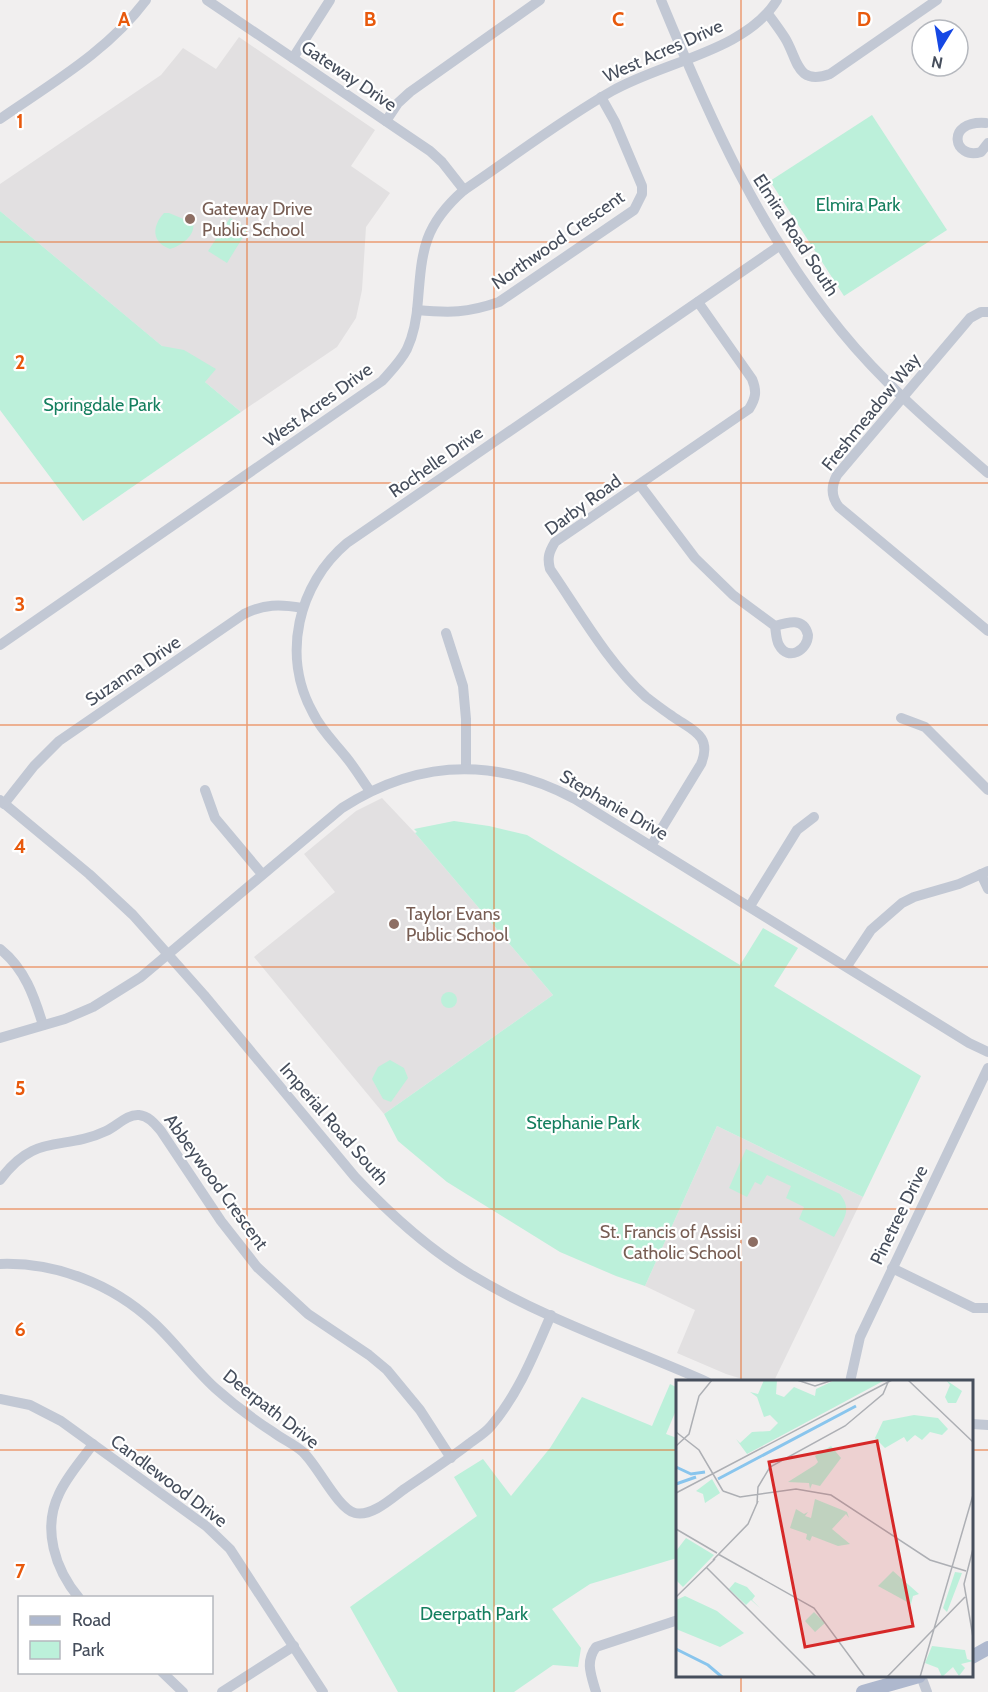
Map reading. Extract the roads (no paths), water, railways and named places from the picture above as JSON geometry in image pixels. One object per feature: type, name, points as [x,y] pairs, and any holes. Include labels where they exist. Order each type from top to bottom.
[{"type":"main road","points":[[973,1656],[988,1648]]},
{"type":"main road","points":[[863,1692],[916,1677]]},
{"type":"street","points":[[0,118],[92,55],[120,30],[146,0]]},
{"type":"street","name":"Gateway Drive","points":[[207,0],[417,141],[442,162],[464,190]]},
{"type":"street","points":[[293,58],[330,0]]},
{"type":"street","points":[[386,121],[398,103],[410,92],[540,0]]},
{"type":"street","name":"Elmira Road South","points":[[661,0],[740,179],[801,279],[842,332],[902,398],[988,473]]},
{"type":"street","name":"West Acres Drive","points":[[1,644],[355,402],[382,381],[407,349],[417,310],[422,255],[429,233],[439,215],[464,190],[615,88],[743,34],[768,14],[777,0]]},
{"type":"street","points":[[768,14],[786,39],[799,69],[810,77],[820,78],[830,74],[937,0]]},
{"type":"street","name":"Northwood Crescent","points":[[417,310],[449,313],[475,311],[499,302],[634,210],[642,194],[642,186],[615,122],[601,97]]},
{"type":"street","points":[[987,125],[970,123],[964,126],[958,136],[958,142],[962,149],[971,154],[981,152],[988,143]]},
{"type":"street","name":"Rochelle Drive","points":[[370,791],[320,725],[299,679],[297,658],[299,622],[302,608],[320,571],[348,543],[779,246]]},
{"type":"street","name":"Darby Road","points":[[651,846],[701,764],[704,755],[703,740],[697,733],[645,696],[618,667],[550,569],[548,560],[549,552],[555,542],[749,409],[755,400],[756,389],[752,379],[698,302]]},
{"type":"street","name":"Freshmeadow Way","points":[[988,312],[981,312],[970,318],[837,476],[832,489],[835,502],[988,631]]},
{"type":"street","points":[[640,484],[695,558],[734,595],[775,626]]},
{"type":"street","name":"Suzanna Drive","points":[[2,802],[59,741],[244,614],[270,605],[283,604],[302,608]]},
{"type":"street","points":[[446,633],[463,686],[466,768]]},
{"type":"street","points":[[902,718],[925,727],[988,790]]},
{"type":"street","name":"Stephanie Drive","points":[[0,1038],[65,1020],[127,987],[342,808],[370,791],[421,774],[466,768],[512,774],[548,786],[575,799],[988,1052]]},
{"type":"street","points":[[205,790],[214,818],[262,874]]},
{"type":"street","name":"Imperial Road South","points":[[2,802],[114,896],[168,954],[355,1176],[376,1199],[419,1237],[460,1267],[503,1292],[702,1380]]},
{"type":"street","points":[[750,906],[797,830],[814,817]]},
{"type":"street","points":[[847,966],[870,930],[902,903],[984,872],[988,889]]},
{"type":"street","points":[[0,950],[16,964],[25,978],[42,1025]]},
{"type":"street","name":"Pinetree Drive","points":[[850,1380],[860,1337],[988,1068]]},
{"type":"street","name":"Abbeywood Crescent","points":[[0,1180],[16,1161],[39,1146],[90,1137],[128,1118],[136,1115],[145,1116],[153,1121],[161,1131],[221,1221],[257,1267],[308,1314],[369,1355],[387,1370],[420,1410],[451,1458]]},
{"type":"street","name":"Deerpath Drive","points":[[0,1264],[30,1266],[79,1276],[115,1293],[136,1307],[155,1323],[216,1389],[246,1414],[303,1452],[343,1506],[357,1514],[368,1513],[451,1458],[489,1428],[524,1378],[551,1315]]},
{"type":"street","points":[[892,1268],[974,1308],[988,1308]]},
{"type":"street","name":"Candlewood Drive","points":[[0,1399],[42,1410],[93,1444],[219,1537],[238,1561],[323,1692]]},
{"type":"street","points":[[973,1424],[988,1425]]},
{"type":"street","points":[[78,1596],[57,1565],[51,1534],[53,1512],[58,1495],[93,1444]]},
{"type":"street","points":[[596,1692],[588,1665],[596,1647],[676,1621]]},
{"type":"street","points":[[222,1692],[294,1646]]},
{"type":"street","points":[[164,1674],[183,1692]]},
{"type":"street","points":[[920,1677],[927,1692]]},
{"type":"place","name":"Gateway Drive Public School","points":[[190,219]]},
{"type":"place","name":"Taylor Evans Public School","points":[[394,924]]},
{"type":"place","name":"St. Francis of Assisi Catholic School","points":[[753,1242]]},
{"type":"park label","name":"Elmira Park","points":[[858,205]]},
{"type":"park label","name":"Springdale Park","points":[[102,405]]},
{"type":"park label","name":"Stephanie Park","points":[[583,1123]]},
{"type":"park label","name":"Deerpath Park","points":[[474,1614]]}]
